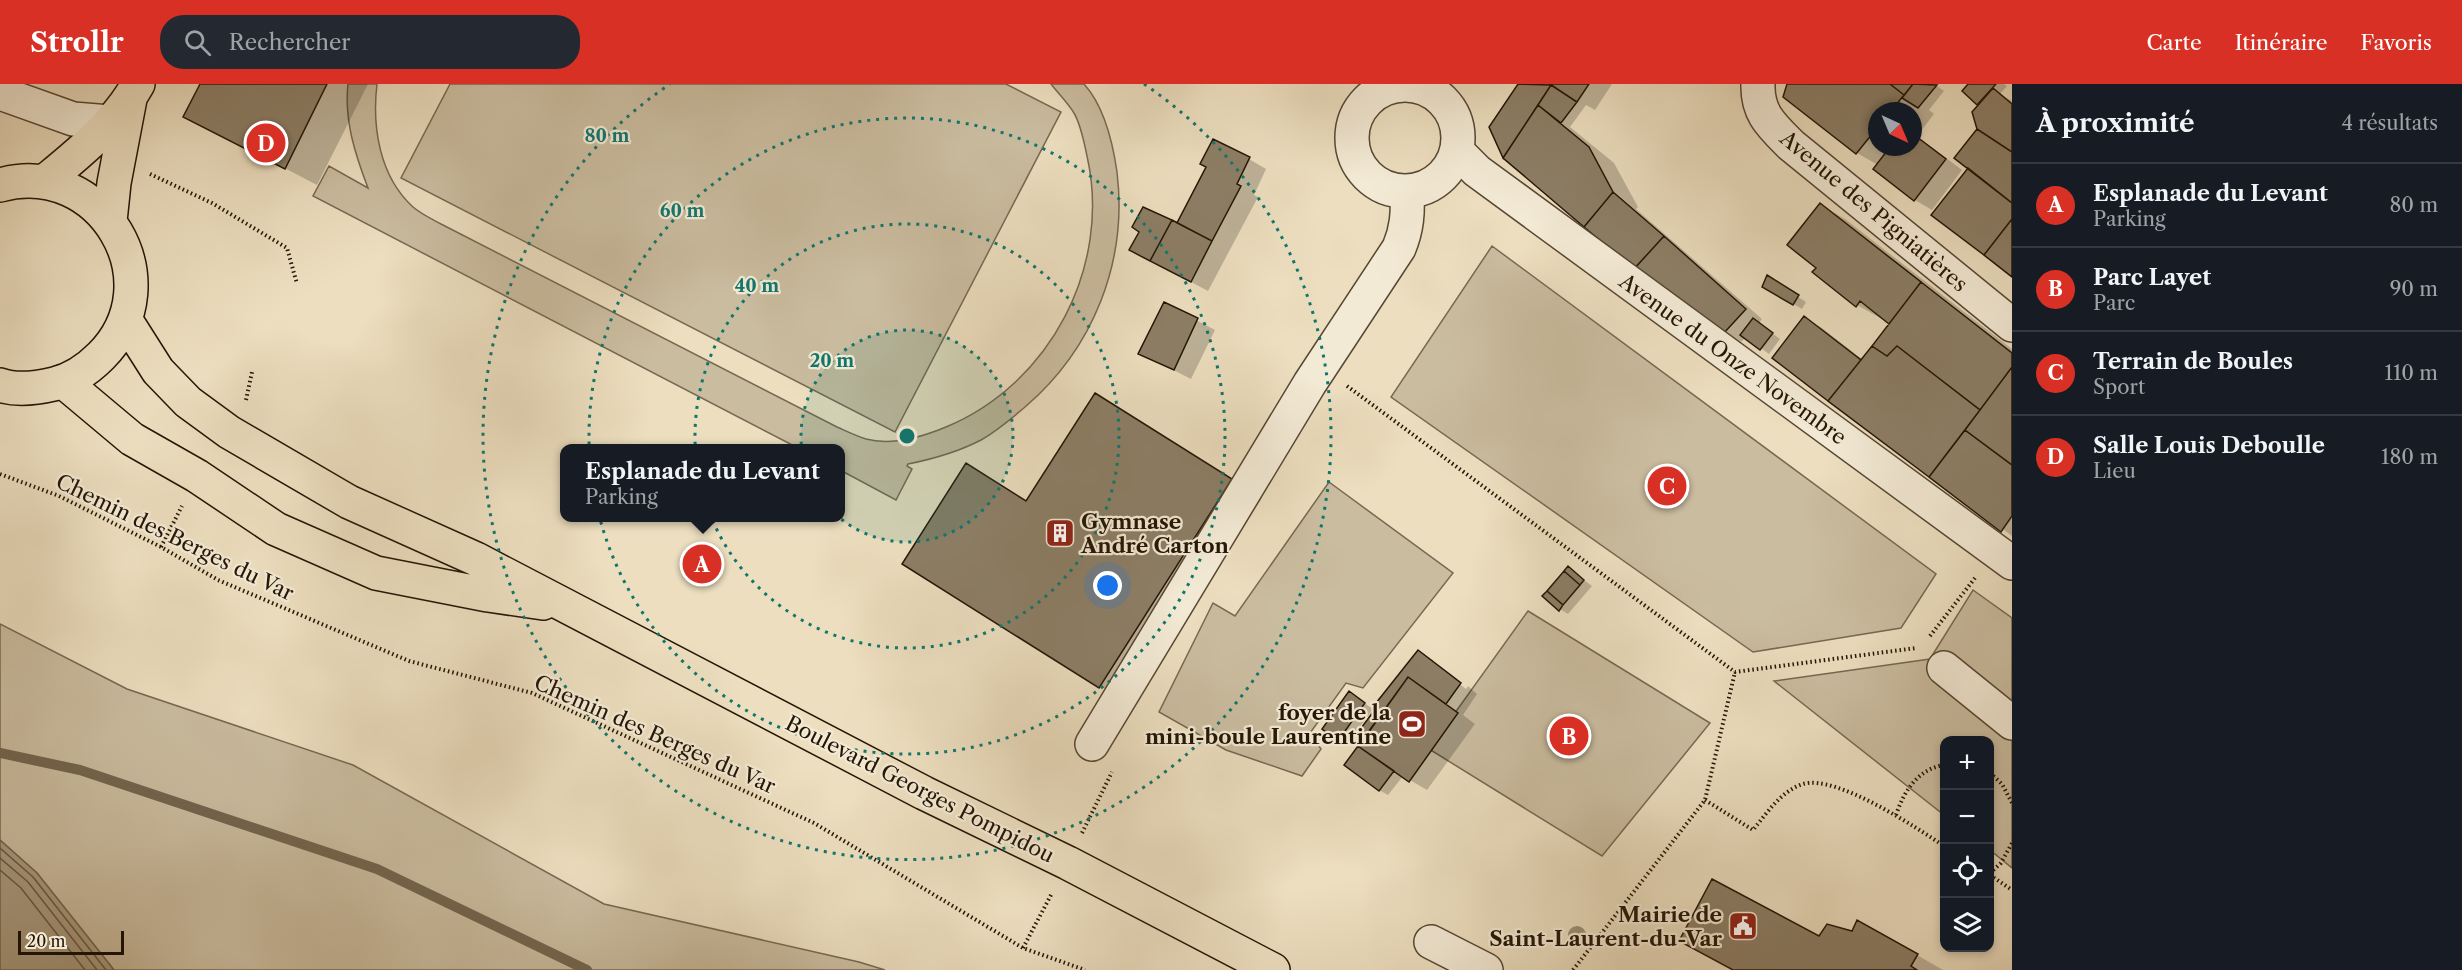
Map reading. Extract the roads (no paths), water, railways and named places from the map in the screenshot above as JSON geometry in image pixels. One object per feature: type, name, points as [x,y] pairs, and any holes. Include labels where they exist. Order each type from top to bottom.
[{"type":"main road","points":[[44,182],[110,123],[134,91]]},
{"type":"main road","points":[[110,221],[114,183],[134,91]]},
{"type":"main road","points":[[0,185],[14,181],[44,182],[69,189],[91,202],[110,221],[123,243],[130,268],[131,294],[125,319],[111,346],[90,368],[63,382],[34,388],[0,385]]},
{"type":"main road","name":"Boulevard Georges Pompidou","points":[[125,319],[158,372],[188,402],[229,432],[349,502],[476,559],[924,793],[1068,863],[1273,970]]},
{"type":"main road","name":"Boulevard Georges Pompidou","points":[[63,382],[132,439],[198,476],[276,529],[376,573],[488,595],[568,607]]},
{"type":"street","name":"Avenue des Pigniatières","points":[[1758,84],[1757,99],[1767,121],[1791,145],[2012,325]]},
{"type":"street","points":[[1397,85],[1414,85],[1430,91],[1450,93],[1457,124],[1457,151],[1451,165],[1442,176],[1431,185],[1407,192],[1392,190],[1377,183],[1365,173],[1356,160],[1352,145],[1359,92],[1381,90],[1397,85]]},
{"type":"street","points":[[0,93],[73,119],[110,123]]},
{"type":"street","name":"Avenue du Onze Novembre","points":[[1457,151],[1477,171],[2004,557]]},
{"type":"street","points":[[1103,755],[1328,355],[1399,248],[1406,232],[1407,192]]},
{"type":"street","points":[[1932,658],[2012,723]]},
{"type":"street","points":[[1431,942],[1486,970]]},
{"type":"water","points":[[0,840],[37,873],[114,970],[0,970]]},
{"type":"waterway","points":[[0,753],[80,770],[377,869],[587,970]]},
{"type":"place","name":"Salle Louis Deboulle","points":[[266,143]]},
{"type":"place","name":"Terrain de Boules","points":[[1667,486]]},
{"type":"place","name":"Gymnase André Carton","points":[[1060,533]]},
{"type":"place","name":"Esplanade du Levant","points":[[702,564]]},
{"type":"place","name":"foyer de la mini-boule Laurentine","points":[[1412,724]]},
{"type":"place","name":"Parc Layet","points":[[1569,736]]},
{"type":"place","name":"Mairie de Saint-Laurent-du-Var","points":[[1743,926]]}]
